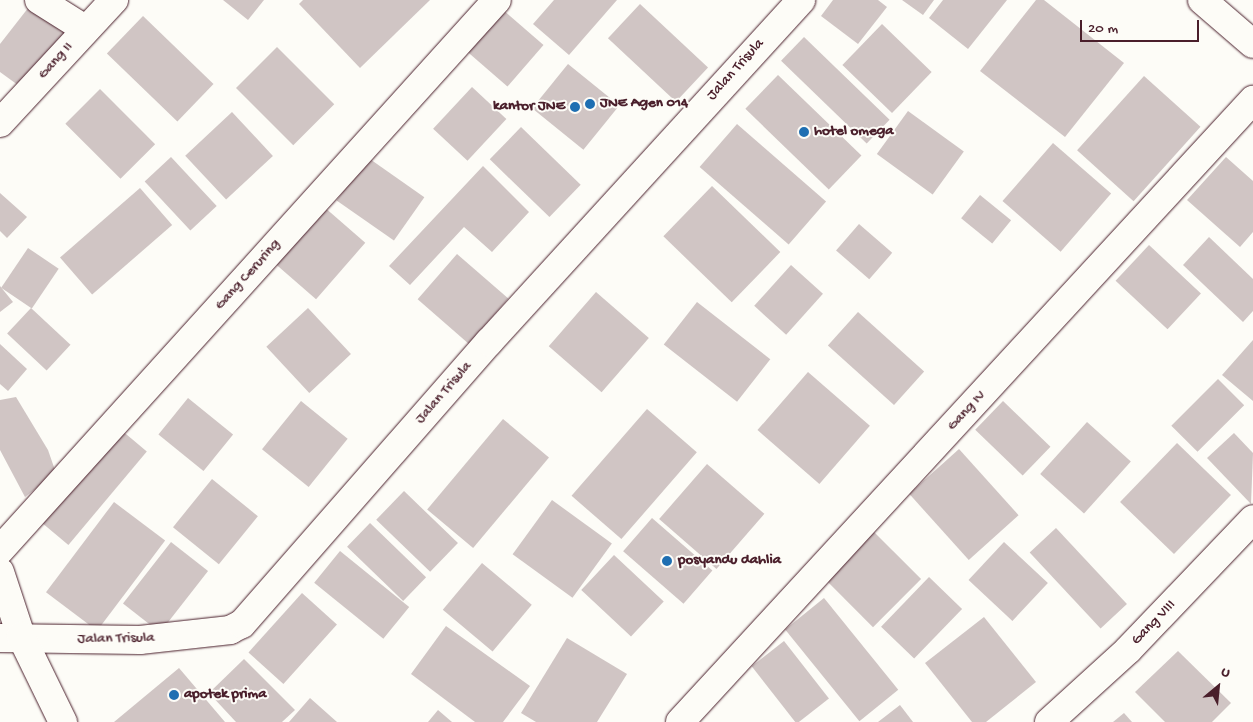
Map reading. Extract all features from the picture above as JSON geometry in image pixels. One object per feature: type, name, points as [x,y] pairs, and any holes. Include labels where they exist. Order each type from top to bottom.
[{"type":"street","points":[[39,0],[85,30]]},
{"type":"street","name":"Gang II","points":[[0,123],[114,0]]},
{"type":"street","name":"Gang Ceruring","points":[[0,550],[497,0]]},
{"type":"street","name":"Jalan Trisula","points":[[11,637],[48,640],[140,640],[230,630],[242,624],[489,342],[800,0]]},
{"type":"street","points":[[1202,0],[1253,44]]},
{"type":"street","name":"Gang IV","points":[[680,722],[1253,100]]},
{"type":"street","name":"Gang VIII","points":[[1049,722],[1128,650],[1253,519]]},
{"type":"street","points":[[0,572],[11,637],[63,722]]},
{"type":"building","points":[[223,0],[264,0],[248,20]]},
{"type":"building","points":[[303,0],[430,0],[360,68],[299,4]]},
{"type":"building","points":[[554,0],[617,0],[569,55],[533,24]]},
{"type":"building","points":[[833,0],[878,0],[887,7],[858,44],[821,16]]},
{"type":"building","points":[[902,0],[934,0],[923,15]]},
{"type":"building","points":[[943,0],[1007,0],[968,49],[929,18]]},
{"type":"building","points":[[1036,0],[1044,0],[1124,63],[1065,137],[980,71]]},
{"type":"building","points":[[32,3],[66,30],[22,88],[0,72],[0,44]]},
{"type":"building","points":[[640,4],[708,67],[676,102],[608,38]]},
{"type":"building","points":[[502,9],[544,45],[507,87],[466,51]]},
{"type":"building","points":[[143,16],[213,84],[177,121],[107,53]]},
{"type":"building","points":[[882,24],[932,72],[892,113],[842,65]]},
{"type":"building","points":[[804,37],[890,120],[867,143],[781,61]]},
{"type":"building","points":[[277,47],[334,104],[293,145],[236,88]]},
{"type":"building","name":"kantor JNE","points":[[568,64],[619,106],[583,150],[532,108]]},
{"type":"building","name":"hotel omega","points":[[778,75],[861,156],[829,189],[745,109]]},
{"type":"building","points":[[1144,76],[1200,127],[1134,201],[1077,150]]},
{"type":"building","points":[[472,87],[506,119],[467,161],[433,129]]},
{"type":"building","points":[[100,89],[155,144],[121,179],[65,124]]},
{"type":"building","points":[[908,111],[964,152],[933,194],[877,154]]},
{"type":"building","points":[[232,112],[273,156],[226,200],[185,156]]},
{"type":"building","points":[[737,124],[826,201],[789,244],[700,167]]},
{"type":"building","points":[[521,127],[581,185],[549,217],[490,159]]},
{"type":"building","points":[[1053,143],[1111,194],[1061,252],[1002,201]]},
{"type":"building","points":[[171,157],[217,206],[190,231],[145,182]]},
{"type":"building","points":[[367,157],[424,197],[394,241],[337,200]]},
{"type":"building","points":[[1226,157],[1253,181],[1253,232],[1240,247],[1187,200]]},
{"type":"building","points":[[483,166],[529,212],[492,252],[464,227],[410,285],[389,266]]},
{"type":"building","points":[[712,186],[780,252],[732,302],[663,236]]},
{"type":"building","points":[[140,188],[172,225],[92,295],[60,258]]},
{"type":"building","points":[[0,193],[27,217],[7,238],[0,231]]},
{"type":"building","points":[[980,195],[1011,220],[992,243],[961,218]]},
{"type":"building","points":[[323,206],[365,243],[316,299],[274,263]]},
{"type":"building","points":[[859,224],[892,253],[869,279],[836,250]]},
{"type":"building","points":[[1209,237],[1253,279],[1253,311],[1243,322],[1183,265]]},
{"type":"building","points":[[1149,245],[1201,293],[1168,329],[1116,281]]},
{"type":"building","points":[[28,248],[59,269],[32,308],[1,288]]},
{"type":"building","points":[[457,254],[508,299],[469,344],[418,299]]},
{"type":"building","points":[[791,265],[823,294],[786,335],[754,306]]},
{"type":"building","points":[[0,286],[13,302],[0,312]]},
{"type":"building","points":[[596,292],[649,338],[602,392],[549,346]]},
{"type":"building","points":[[697,302],[770,359],[737,402],[664,345]]},
{"type":"building","points":[[31,308],[70,345],[47,370],[7,334]]},
{"type":"building","points":[[308,308],[351,354],[309,393],[266,347]]},
{"type":"building","points":[[858,312],[924,372],[894,405],[828,345]]},
{"type":"building","points":[[1253,340],[1253,401],[1222,375]]},
{"type":"building","points":[[0,344],[27,369],[8,391],[0,384]]},
{"type":"building","points":[[808,372],[870,426],[819,484],[757,430]]},
{"type":"building","points":[[1218,379],[1244,405],[1197,452],[1171,426]]},
{"type":"building","points":[[16,397],[48,450],[56,473],[25,497],[0,450],[0,400]]},
{"type":"building","points":[[188,398],[233,435],[203,471],[158,435]]},
{"type":"building","points":[[301,401],[348,439],[309,487],[262,449]]},
{"type":"building","points":[[1003,401],[1050,447],[1023,476],[975,430]]},
{"type":"building","points":[[647,409],[697,452],[621,539],[572,496]]},
{"type":"building","points":[[503,419],[549,458],[473,548],[427,509]]},
{"type":"building","points":[[1087,422],[1131,461],[1084,513],[1040,474]]},
{"type":"building","points":[[120,429],[147,451],[68,545],[42,522]]},
{"type":"building","points":[[1234,433],[1253,453],[1251,504],[1207,458]]},
{"type":"building","points":[[1177,443],[1231,495],[1174,554],[1120,502]]},
{"type":"building","points":[[959,449],[1019,515],[969,560],[909,494]]},
{"type":"building","points":[[707,464],[764,514],[716,569],[659,519]]},
{"type":"building","points":[[212,479],[258,516],[219,564],[173,527]]},
{"type":"building","points":[[404,491],[458,543],[430,572],[376,520]]},
{"type":"building","points":[[552,500],[612,543],[572,598],[513,554]]},
{"type":"building","points":[[114,502],[165,541],[97,631],[46,592]]},
{"type":"building","name":"posyandu dahlia","points":[[652,518],[712,570],[684,604],[623,551]]},
{"type":"building","points":[[370,523],[426,577],[403,601],[347,547]]},
{"type":"building","points":[[1056,528],[1127,604],[1101,629],[1030,553]]},
{"type":"building","points":[[873,531],[921,579],[873,627],[825,579]]},
{"type":"building","points":[[171,542],[208,571],[160,632],[123,603]]},
{"type":"building","points":[[1004,542],[1048,583],[1012,621],[969,580]]},
{"type":"building","points":[[340,551],[409,607],[383,639],[314,583]]},
{"type":"building","points":[[614,555],[664,601],[631,636],[581,590]]},
{"type":"building","points":[[482,563],[532,605],[493,652],[443,610]]},
{"type":"building","points":[[929,577],[962,609],[914,659],[881,627]]},
{"type":"building","points":[[302,593],[337,624],[283,684],[248,652]]},
{"type":"building","points":[[824,598],[898,690],[859,721],[785,629]]},
{"type":"building","points":[[984,617],[1036,682],[986,722],[972,722],[925,663]]},
{"type":"building","points":[[446,626],[530,686],[503,722],[475,722],[411,674]]},
{"type":"building","points":[[567,638],[627,674],[597,722],[536,722],[521,713]]},
{"type":"building","points":[[784,641],[829,699],[799,722],[795,722],[752,666]]},
{"type":"building","points":[[1178,651],[1231,703],[1212,722],[1165,722],[1135,692]]},
{"type":"building","points":[[244,659],[295,710],[282,722],[236,722],[209,693]]},
{"type":"building","name":"apotek prima","points":[[179,668],[225,722],[114,722]]},
{"type":"building","points":[[310,698],[337,722],[289,722]]},
{"type":"building","points":[[900,705],[913,722],[878,722]]},
{"type":"building","points":[[438,710],[452,722],[428,722]]},
{"type":"building","points":[[1124,713],[1132,722],[1113,722]]},
{"type":"place","name":"JNE Agen 014","points":[[590,104]]},
{"type":"place","name":"kantor JNE","points":[[575,107]]},
{"type":"place","name":"hotel omega","points":[[804,132]]},
{"type":"place","name":"posyandu dahlia","points":[[667,561]]},
{"type":"place","name":"apotek prima","points":[[174,695]]}]
